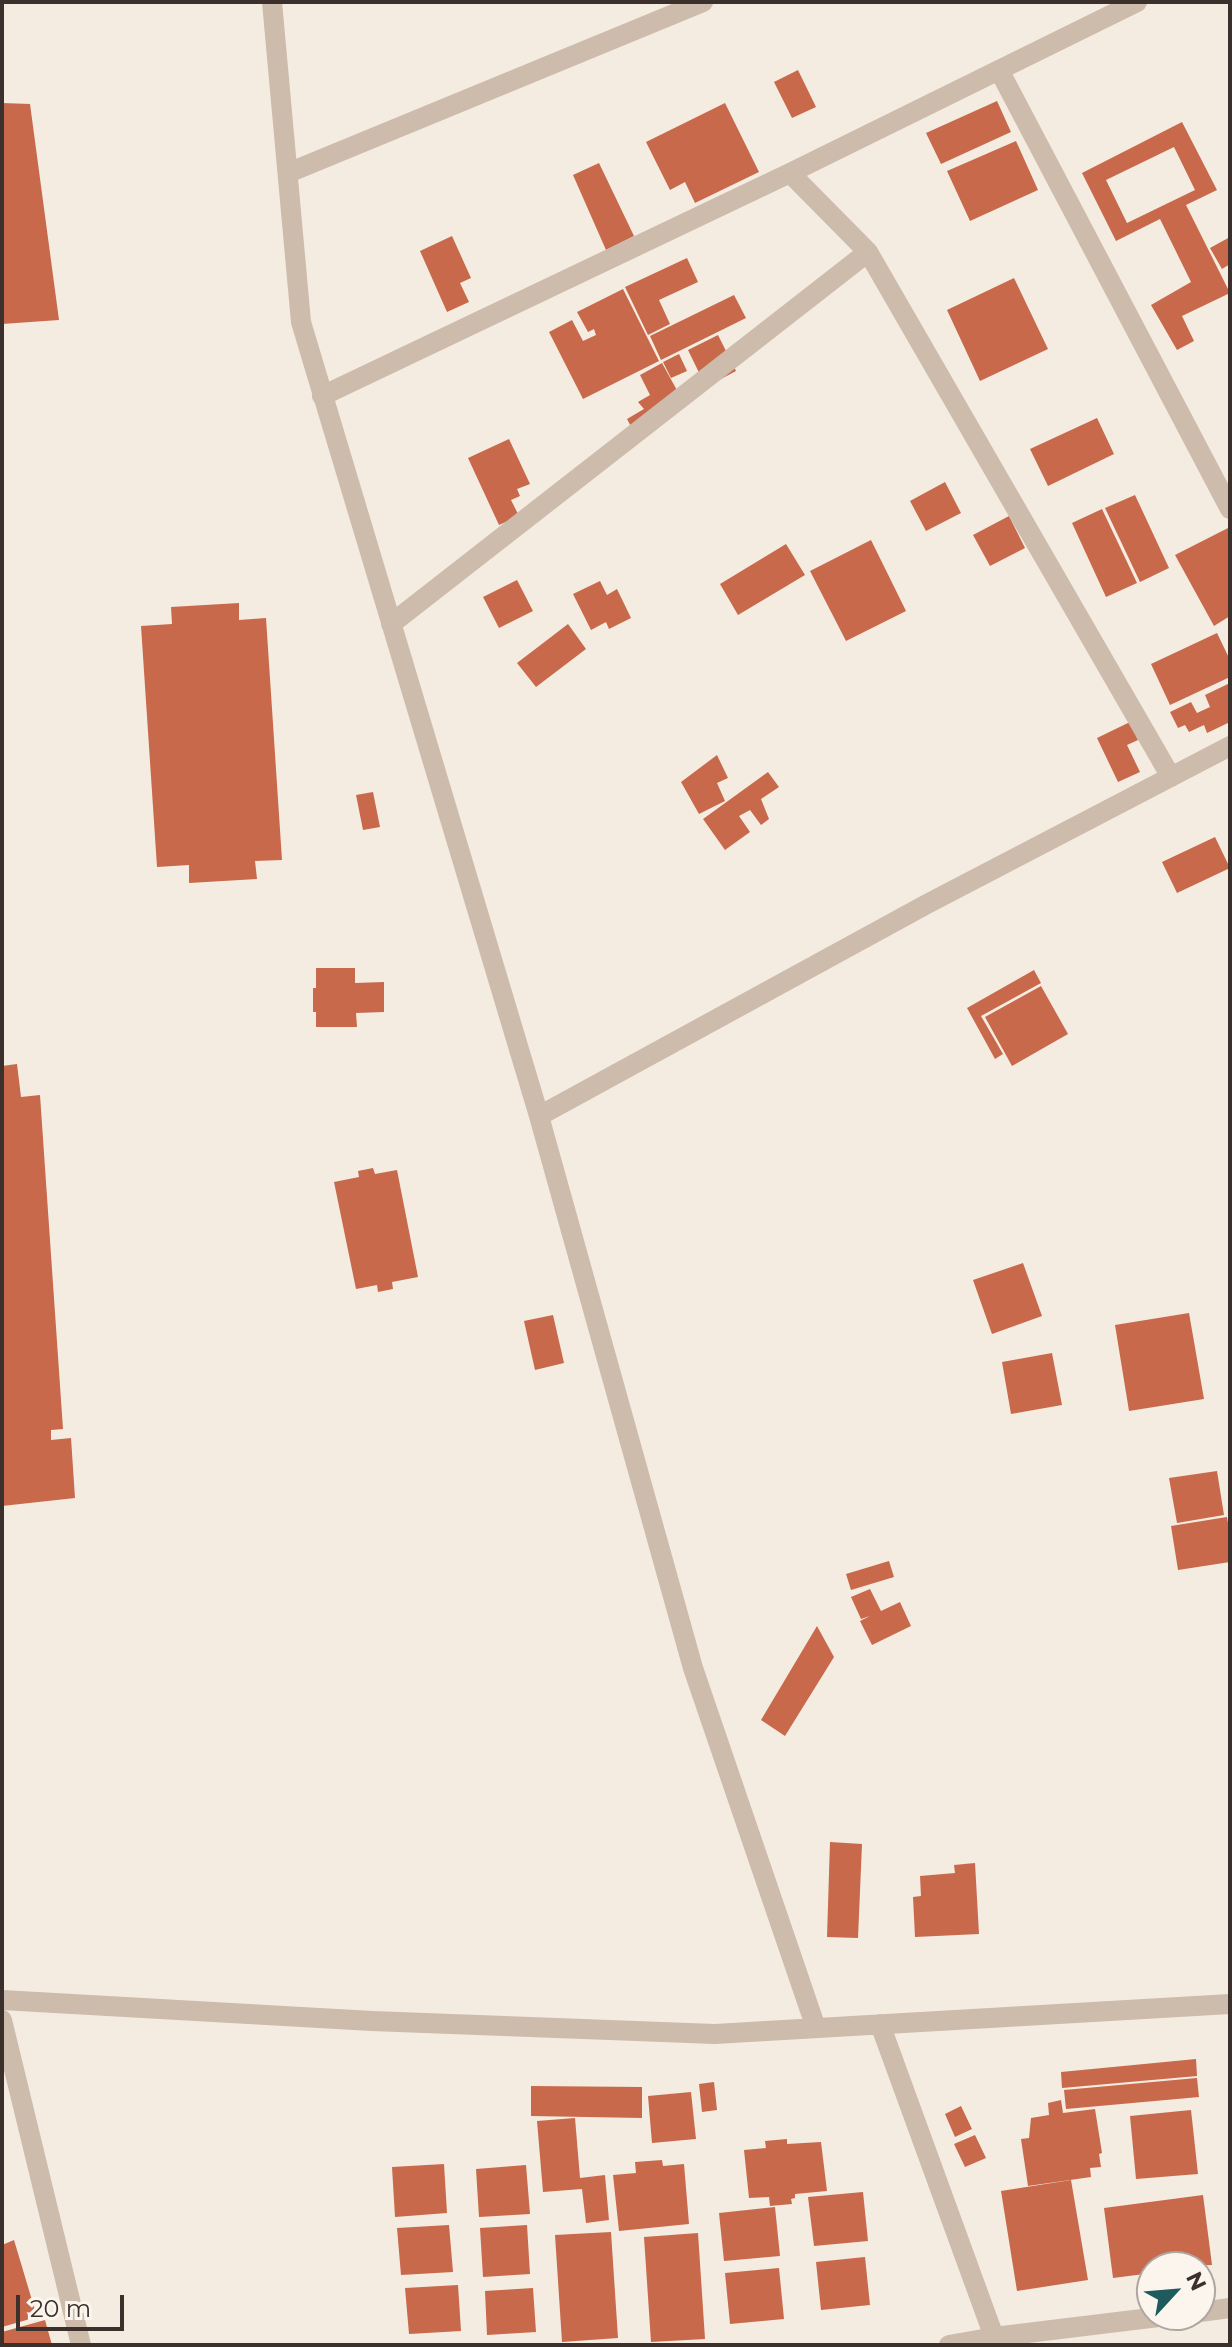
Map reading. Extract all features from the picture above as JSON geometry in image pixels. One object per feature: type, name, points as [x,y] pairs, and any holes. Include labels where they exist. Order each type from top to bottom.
[{"type":"street","points":[[272,2],[301,322],[539,1116],[693,1668],[816,2028]]},
{"type":"street","points":[[288,173],[703,2]]},
{"type":"street","points":[[322,396],[790,173],[1137,2]]},
{"type":"street","points":[[999,70],[1230,509]]},
{"type":"street","points":[[790,173],[868,252],[1171,777]]},
{"type":"street","points":[[391,624],[868,252]]},
{"type":"street","points":[[539,1116],[927,904],[1230,746]]},
{"type":"street","points":[[2,2000],[372,2021],[701,2034],[1230,2004]]},
{"type":"street","points":[[2,2020],[81,2345]]},
{"type":"street","points":[[880,2024],[995,2341]]},
{"type":"street","points":[[949,2345],[1136,2321]]},
{"type":"building","points":[[798,70],[816,107],[792,118],[774,82]]},
{"type":"building","points":[[997,101],[1011,132],[941,164],[926,133]]},
{"type":"building","points":[[2,103],[30,104],[59,320],[2,324]]},
{"type":"building","points":[[725,103],[759,172],[695,203],[685,182],[670,190],[646,142]]},
{"type":"building","points":[[1182,122],[1217,190],[1186,205],[1230,293],[1182,316],[1194,341],[1177,350],[1151,305],[1191,282],[1160,219],[1116,241],[1082,173]],"holes":[[[1174,147],[1195,190],[1127,223],[1106,180]]]},
{"type":"building","points":[[1016,141],[1038,190],[970,221],[947,171]]},
{"type":"building","points":[[599,163],[634,236],[606,250],[573,175]]},
{"type":"building","points":[[452,236],[471,278],[460,283],[469,302],[447,312],[420,251]]},
{"type":"building","points":[[1230,237],[1230,264],[1222,269],[1210,248]]},
{"type":"building","points":[[687,258],[698,282],[659,300],[670,324],[648,335],[625,287]]},
{"type":"building","points":[[1014,278],[1048,349],[980,381],[947,310]]},
{"type":"building","points":[[623,289],[659,361],[583,399],[549,332],[572,320],[583,341],[596,335],[594,329],[588,332],[577,312]]},
{"type":"building","points":[[734,295],[746,318],[661,360],[650,336]]},
{"type":"building","points":[[718,335],[736,371],[706,387],[688,350]]},
{"type":"building","points":[[679,354],[687,371],[671,378],[663,362]]},
{"type":"building","points":[[662,363],[684,403],[634,432],[627,419],[644,409],[638,402],[650,395],[640,375]]},
{"type":"building","points":[[1097,418],[1114,454],[1048,486],[1030,449]]},
{"type":"building","points":[[509,439],[530,484],[517,489],[520,496],[511,500],[519,516],[499,525],[468,458]]},
{"type":"building","points":[[945,482],[961,513],[926,531],[910,501]]},
{"type":"building","points":[[1135,495],[1169,568],[1140,582],[1105,508]]},
{"type":"building","points":[[1102,509],[1137,583],[1106,597],[1072,523]]},
{"type":"building","points":[[1009,516],[1025,548],[990,566],[973,535]]},
{"type":"building","points":[[1230,527],[1230,616],[1214,626],[1175,555]]},
{"type":"building","points":[[871,540],[906,611],[846,641],[810,571]]},
{"type":"building","points":[[786,544],[805,575],[738,615],[720,584]]},
{"type":"building","points":[[517,580],[533,611],[499,628],[483,597]]},
{"type":"building","points":[[600,581],[607,595],[617,589],[631,618],[609,629],[606,622],[591,630],[573,594]]},
{"type":"building","points":[[239,603],[239,620],[266,618],[282,860],[255,861],[257,879],[189,883],[189,865],[157,867],[141,626],[172,624],[171,607]]},
{"type":"building","points":[[568,624],[586,649],[536,687],[517,663]]},
{"type":"building","points":[[1217,633],[1230,660],[1230,677],[1170,705],[1151,664]]},
{"type":"building","points":[[1230,683],[1230,722],[1207,733],[1204,725],[1189,732],[1185,725],[1178,728],[1170,712],[1191,702],[1197,713],[1210,707],[1205,695]]},
{"type":"building","points":[[1130,722],[1138,740],[1127,745],[1140,772],[1118,782],[1097,738]]},
{"type":"building","points":[[717,755],[728,778],[717,783],[725,801],[699,814],[681,782]]},
{"type":"building","points":[[768,772],[779,787],[761,799],[769,819],[761,825],[750,810],[739,816],[750,832],[725,850],[703,819]]},
{"type":"building","points":[[373,792],[380,827],[363,830],[356,795]]},
{"type":"building","points":[[1215,837],[1230,868],[1177,893],[1162,862]]},
{"type":"building","points":[[316,968],[355,968],[355,983],[384,982],[384,1012],[356,1013],[357,1027],[316,1027],[313,988],[316,988]]},
{"type":"building","points":[[1034,970],[1041,983],[981,1016],[1003,1054],[995,1059],[967,1008]]},
{"type":"building","points":[[1041,986],[1068,1034],[1012,1066],[985,1017]]},
{"type":"building","points":[[17,1064],[21,1097],[40,1095],[63,1429],[51,1430],[51,1440],[71,1438],[75,1498],[2,1506],[2,1066]]},
{"type":"building","points":[[373,1168],[375,1174],[397,1170],[418,1277],[392,1282],[393,1289],[378,1292],[377,1285],[356,1289],[334,1182],[359,1177],[358,1171]]},
{"type":"building","points":[[1023,1263],[1042,1316],[992,1334],[973,1280]]},
{"type":"building","points":[[1189,1313],[1204,1399],[1129,1411],[1115,1325]]},
{"type":"building","points":[[553,1315],[564,1363],[535,1370],[524,1321]]},
{"type":"building","points":[[1052,1353],[1062,1405],[1011,1414],[1002,1362]]},
{"type":"building","points":[[1217,1471],[1224,1515],[1177,1523],[1169,1478]]},
{"type":"building","points":[[1227,1517],[1230,1562],[1178,1570],[1171,1526]]},
{"type":"building","points":[[889,1561],[894,1577],[851,1590],[846,1574]]},
{"type":"building","points":[[870,1589],[881,1611],[900,1602],[911,1626],[872,1645],[860,1621],[870,1616],[861,1619],[851,1597]]},
{"type":"building","points":[[817,1626],[834,1657],[785,1736],[761,1720]]},
{"type":"building","points":[[830,1842],[862,1844],[858,1938],[827,1937]]},
{"type":"building","points":[[975,1863],[979,1934],[915,1937],[913,1897],[921,1896],[920,1876],[955,1873],[954,1865]]},
{"type":"building","points":[[1196,2059],[1197,2076],[1062,2088],[1061,2072]]},
{"type":"building","points":[[1197,2078],[1199,2097],[1066,2109],[1064,2090]]},
{"type":"building","points":[[714,2082],[717,2110],[702,2112],[699,2084]]},
{"type":"building","points":[[531,2086],[642,2087],[642,2118],[531,2116]]},
{"type":"building","points":[[691,2092],[696,2139],[652,2143],[648,2096]]},
{"type":"building","points":[[1061,2100],[1063,2113],[1095,2109],[1102,2153],[1099,2154],[1101,2167],[1090,2168],[1091,2177],[1028,2186],[1021,2139],[1029,2138],[1031,2118],[1049,2115],[1048,2103]]},
{"type":"building","points":[[961,2106],[972,2129],[955,2137],[945,2114]]},
{"type":"building","points":[[1191,2110],[1198,2174],[1136,2179],[1130,2116]]},
{"type":"building","points":[[575,2118],[580,2178],[605,2175],[609,2220],[586,2223],[582,2189],[543,2192],[537,2121]]},
{"type":"building","points":[[975,2135],[986,2158],[965,2167],[954,2144]]},
{"type":"building","points":[[787,2139],[787,2144],[821,2142],[827,2191],[795,2194],[792,2204],[770,2206],[769,2197],[749,2198],[744,2150],[766,2148],[765,2141]]},
{"type":"building","points":[[662,2160],[663,2166],[684,2164],[689,2224],[619,2231],[613,2175],[636,2173],[635,2162]]},
{"type":"building","points":[[444,2164],[447,2213],[395,2217],[392,2167]]},
{"type":"building","points":[[526,2165],[530,2214],[479,2217],[476,2169]]},
{"type":"building","points":[[1071,2180],[1088,2280],[1017,2291],[1001,2191]]},
{"type":"building","points":[[863,2192],[868,2241],[814,2246],[808,2197]]},
{"type":"building","points":[[1203,2195],[1210,2251],[1136,2251],[1136,2275],[1113,2278],[1104,2208]]},
{"type":"building","points":[[775,2207],[780,2256],[724,2261],[719,2213]]},
{"type":"building","points":[[449,2225],[453,2272],[401,2275],[397,2228]]},
{"type":"building","points":[[527,2225],[530,2274],[483,2277],[480,2228]]},
{"type":"building","points":[[611,2232],[618,2338],[562,2342],[555,2235]]},
{"type":"building","points":[[698,2233],[705,2339],[651,2342],[644,2237]]},
{"type":"building","points":[[14,2240],[37,2317],[2,2327],[2,2245]]},
{"type":"building","points":[[865,2257],[870,2305],[821,2310],[816,2262]]},
{"type":"building","points":[[779,2268],[784,2319],[730,2324],[725,2273]]},
{"type":"building","points":[[458,2285],[461,2331],[409,2334],[405,2288]]},
{"type":"building","points":[[533,2288],[536,2332],[487,2335],[485,2291]]},
{"type":"building","points":[[45,2320],[52,2345],[2,2345],[2,2332]]}]
